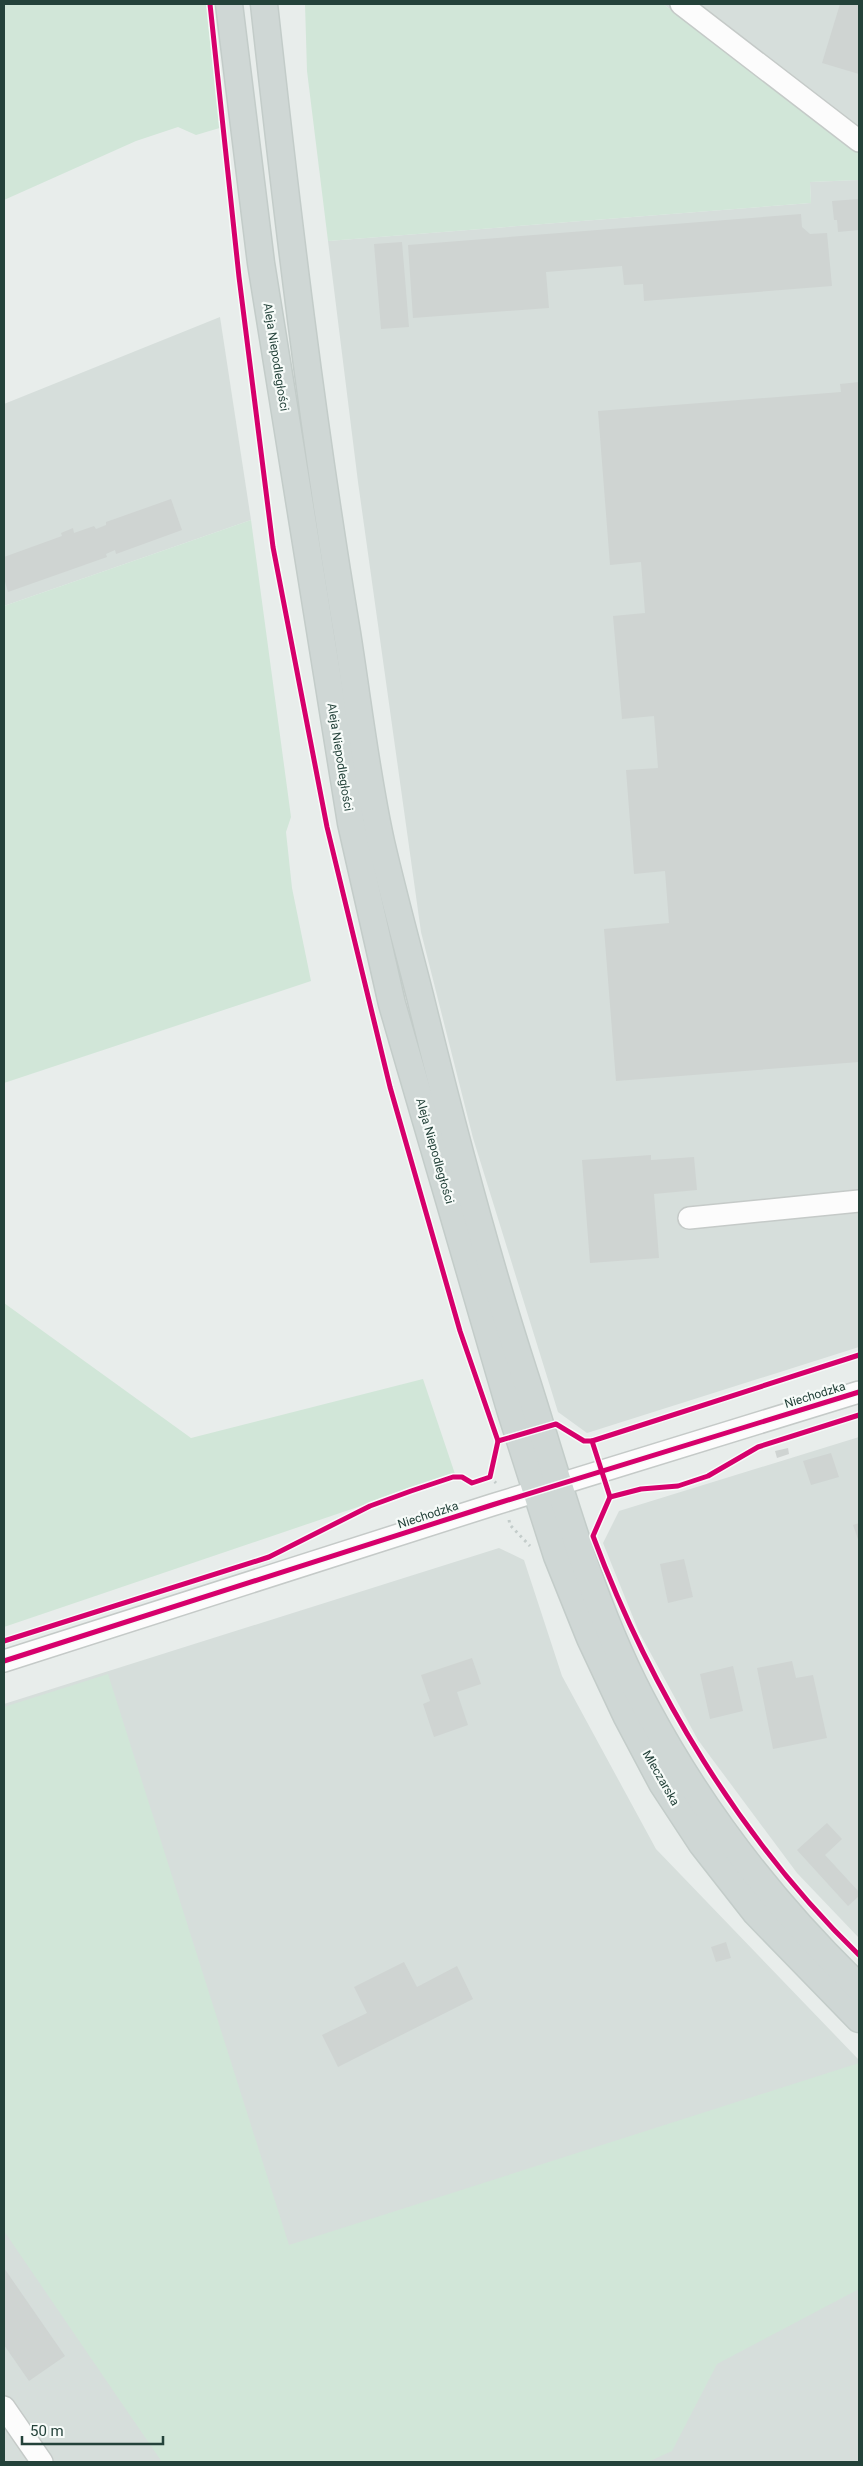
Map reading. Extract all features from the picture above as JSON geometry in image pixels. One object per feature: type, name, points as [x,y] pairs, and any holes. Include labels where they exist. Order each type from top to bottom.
[{"type":"main road","name":"Aleja Niepodległości","points":[[229,4],[261,263],[351,823],[392,1004],[510,1409],[548,1488]]},
{"type":"main road","name":"Aleja Niepodległości","points":[[264,4],[293,268],[323,487],[380,838],[452,1126],[548,1488]]},
{"type":"main road","name":"Mleczarska","points":[[548,1488],[579,1548],[608,1628],[646,1707],[681,1769],[721,1828],[770,1892],[859,1987]]},
{"type":"main road","name":"Mleczarska","points":[[548,1488],[557,1556],[590,1638],[627,1717],[662,1783],[702,1844],[756,1913],[859,2019]]},
{"type":"street","points":[[681,4],[859,141]]},
{"type":"street","points":[[690,1218],[859,1201]]},
{"type":"street","name":"Niechodzka","points":[[4,1661],[548,1488],[859,1392]]},
{"type":"street","points":[[4,2407],[42,2462]]},
{"type":"path","points":[[481,1480],[490,1477],[492,1468]]},
{"type":"shaded area","points":[[663,4],[859,4],[859,149]]},
{"type":"shaded area","points":[[859,180],[859,1347],[587,1433],[558,1412],[473,1138],[421,932],[358,482],[328,241],[811,203],[810,182]]},
{"type":"shaded area","points":[[220,317],[251,520],[4,606],[4,404]]},
{"type":"shaded area","points":[[859,1437],[859,1938],[797,1873],[698,1740],[639,1632],[603,1543],[619,1511]]},
{"type":"shaded area","points":[[499,1548],[524,1560],[562,1676],[656,1849],[859,2060],[859,2462],[4,2462],[4,1704]]},
{"type":"green space","points":[[4,4],[210,4],[223,127],[196,135],[178,127],[136,141],[4,200]]},
{"type":"green space","points":[[305,4],[663,4],[859,149],[859,180],[810,182],[811,203],[328,241],[307,71]]},
{"type":"green space","points":[[251,520],[291,817],[286,832],[292,888],[311,981],[4,1083],[4,606]]},
{"type":"green space","points":[[4,1303],[191,1438],[423,1379],[455,1474],[4,1627]]},
{"type":"green space","points":[[108,1674],[289,2245],[859,2063],[859,2289],[717,2364],[672,2451],[648,2462],[162,2462],[4,2231],[4,1707]]},
{"type":"building","points":[[840,4],[859,4],[859,74],[822,63]]},
{"type":"building","points":[[859,199],[859,230],[838,232],[837,220],[834,220],[832,201]]},
{"type":"building","points":[[801,214],[802,227],[810,234],[827,233],[832,286],[644,301],[643,284],[624,285],[622,266],[546,272],[549,308],[413,318],[408,245]]},
{"type":"building","points":[[402,242],[409,327],[381,329],[374,244]]},
{"type":"building","points":[[859,382],[859,1062],[616,1081],[604,929],[669,923],[665,871],[634,874],[626,770],[658,768],[654,716],[622,719],[613,616],[645,613],[641,562],[610,565],[598,411],[841,392],[840,384]]},
{"type":"building","points":[[171,499],[182,530],[116,554],[115,550],[106,554],[107,557],[8,592],[4,578],[4,557],[62,536],[61,533],[73,528],[74,533],[94,526],[96,529],[106,525],[106,522]]},
{"type":"building","points":[[651,1155],[651,1160],[694,1157],[697,1190],[654,1194],[659,1258],[590,1263],[582,1160]]},
{"type":"building","points":[[788,1448],[789,1454],[777,1458],[775,1451]]},
{"type":"building","points":[[831,1453],[839,1477],[811,1485],[803,1461]]},
{"type":"building","points":[[859,1523],[859,1542],[853,1525]]},
{"type":"building","points":[[684,1559],[693,1597],[668,1603],[660,1564]]},
{"type":"building","points":[[472,1658],[481,1684],[457,1692],[468,1725],[434,1737],[423,1704],[430,1701],[421,1675]]},
{"type":"building","points":[[792,1661],[796,1678],[813,1675],[827,1738],[773,1749],[757,1668]]},
{"type":"building","points":[[733,1666],[743,1711],[710,1719],[700,1674]]},
{"type":"building","points":[[827,1823],[842,1839],[825,1855],[859,1892],[859,1896],[848,1906],[797,1850]]},
{"type":"building","points":[[726,1942],[731,1958],[716,1962],[711,1947]]},
{"type":"building","points":[[404,1962],[417,1987],[457,1966],[473,1999],[338,2067],[322,2035],[367,2013],[354,1987]]},
{"type":"building","points":[[4,2268],[65,2356],[29,2381],[4,2345]]},
{"type":"cycle path","points":[[210,4],[239,277],[273,547],[327,827],[390,1087],[460,1331],[498,1441],[556,1424],[584,1441],[592,1441],[610,1497],[593,1536],[616,1594],[642,1651],[671,1706],[703,1760],[738,1812],[775,1862],[816,1910],[859,1955]]},
{"type":"cycle path","points":[[592,1441],[859,1355]]},
{"type":"cycle path","points":[[4,1661],[492,1505],[859,1392]]},
{"type":"cycle path","points":[[610,1497],[641,1489],[678,1486],[708,1476],[758,1447],[859,1415]]},
{"type":"cycle path","points":[[4,1641],[269,1557],[370,1506],[411,1491],[453,1477],[462,1477],[472,1483],[490,1477],[498,1441]]}]
